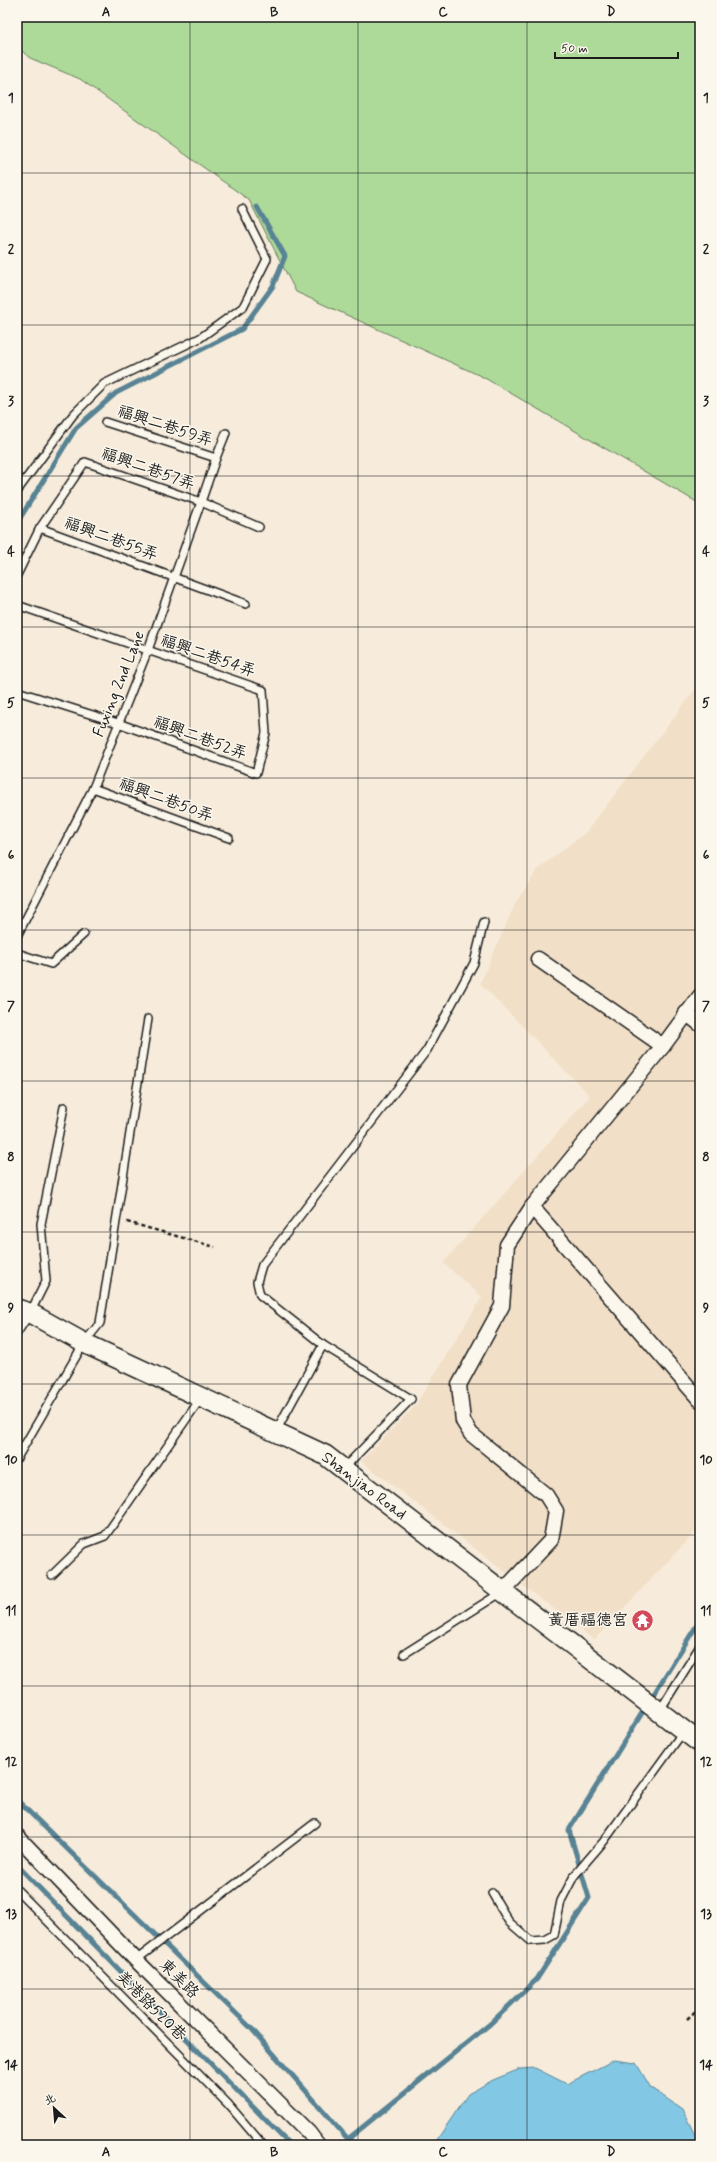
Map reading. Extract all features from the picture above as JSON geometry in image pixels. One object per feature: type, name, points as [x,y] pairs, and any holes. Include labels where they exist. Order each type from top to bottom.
[{"type":"main road","name":"Shanjiao Road","points":[[23,1311],[84,1343],[325,1455],[636,1696],[659,1712]]},
{"type":"main road","points":[[659,1712],[700,1743]]},
{"type":"street","points":[[538,959],[663,1046]]},
{"type":"street","points":[[503,1592],[551,1540],[556,1511],[546,1494],[471,1434],[464,1421],[459,1385],[502,1306],[507,1245],[532,1207],[663,1046],[700,996]]},
{"type":"street","points":[[686,1013],[700,1024]]},
{"type":"street","points":[[532,1207],[700,1400]]},
{"type":"street","name":"東美路","points":[[17,1836],[136,1960],[309,2133],[318,2145]]},
{"type":"lane","points":[[17,491],[73,415],[104,384],[200,338],[242,307],[266,259],[242,209]]},
{"type":"lane","name":"福興二巷59弄","points":[[105,422],[216,458]]},
{"type":"lane","name":"Fuxing 2nd Lane","points":[[17,936],[93,788],[148,650],[226,433]]},
{"type":"lane","name":"福興二巷57弄","points":[[40,528],[85,462],[201,502],[259,527]]},
{"type":"lane","points":[[17,575],[40,528]]},
{"type":"lane","name":"福興二巷55弄","points":[[40,528],[246,604]]},
{"type":"lane","points":[[17,605],[148,650]]},
{"type":"lane","name":"福興二巷54弄","points":[[148,650],[263,690],[266,733]]},
{"type":"lane","points":[[17,691],[118,723]]},
{"type":"lane","name":"福興二巷52弄","points":[[118,723],[256,773],[266,733]]},
{"type":"lane","name":"福興二巷50弄","points":[[93,788],[229,838]]},
{"type":"lane","points":[[342,1469],[410,1399],[323,1345],[260,1295],[257,1282],[262,1266],[427,1050],[474,963],[484,922]]},
{"type":"lane","points":[[17,953],[50,964],[84,934]]},
{"type":"lane","points":[[17,1458],[84,1343],[100,1323],[148,1019]]},
{"type":"lane","points":[[17,1333],[23,1311],[46,1281],[41,1224],[64,1107]]},
{"type":"lane","points":[[275,1432],[323,1345]]},
{"type":"lane","points":[[52,1575],[84,1544],[105,1536],[201,1397]]},
{"type":"lane","points":[[404,1654],[503,1592]]},
{"type":"lane","points":[[659,1712],[700,1646]]},
{"type":"lane","points":[[492,1893],[509,1922],[532,1941],[545,1940],[554,1935],[560,1901],[574,1876],[608,1836],[684,1731]]},
{"type":"lane","points":[[136,1960],[315,1823]]},
{"type":"lane","name":"美港路520巷","points":[[17,1890],[228,2104],[263,2145]]},
{"type":"path","points":[[117,1219],[215,1248]]},
{"type":"path","points":[[687,2019],[700,2007]]},
{"type":"shaded area","points":[[700,683],[700,1527],[594,1640],[361,1461],[415,1406],[482,1297],[443,1263],[590,1096],[480,983],[516,902],[538,869],[586,832]]},
{"type":"green space","points":[[17,17],[700,17],[700,504],[483,377],[296,292],[249,200],[80,79],[30,58],[17,47]]},
{"type":"water","points":[[614,2060],[636,2063],[651,2088],[682,2109],[700,2145],[437,2145],[436,2141],[468,2094],[493,2080],[520,2069],[535,2068],[567,2084]]},
{"type":"waterway","points":[[17,523],[76,428],[116,393],[242,329],[273,286],[285,256],[257,207]]},
{"type":"waterway","points":[[348,2139],[490,2024],[537,1979],[589,1898],[569,1830],[700,1620]]},
{"type":"waterway","points":[[17,1800],[251,2028],[348,2139],[351,2145]]},
{"type":"waterway","points":[[17,1865],[290,2145]]},
{"type":"place","name":"黃厝福德宮","points":[[643,1620]]}]
